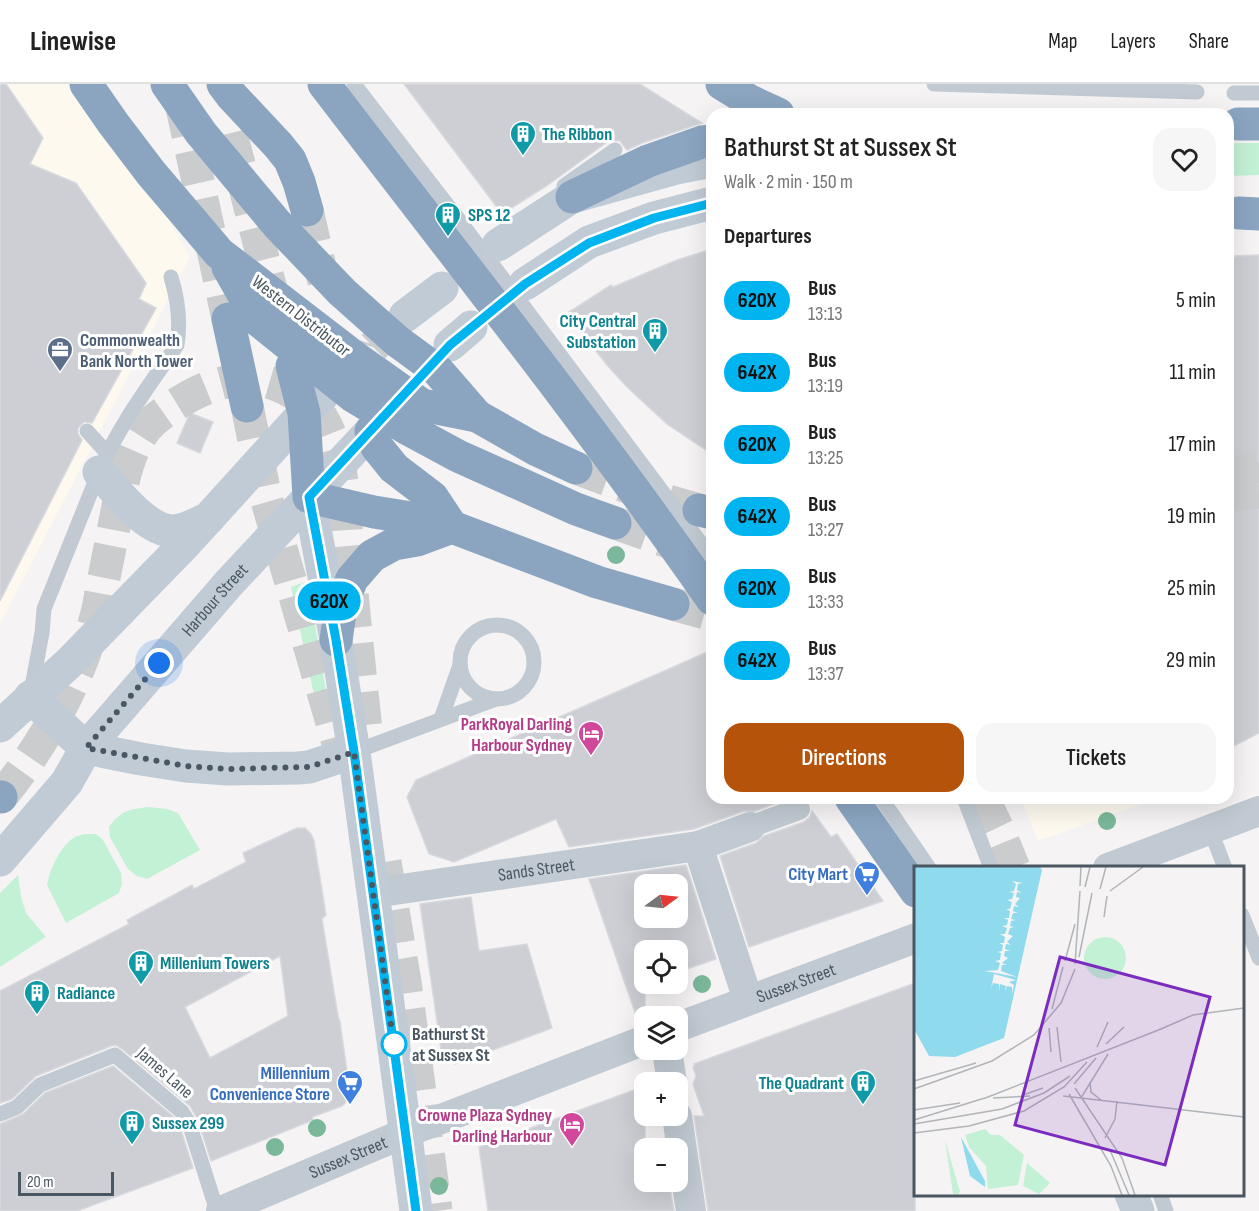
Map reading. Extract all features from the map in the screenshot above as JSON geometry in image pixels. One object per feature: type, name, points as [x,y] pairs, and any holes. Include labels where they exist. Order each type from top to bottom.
[{"type":"highway","name":"Western Distributor","points":[[86,84],[152,173],[219,252],[422,405],[477,416],[535,449],[576,468]]},
{"type":"highway","points":[[167,84],[201,133],[277,224],[342,292],[398,341],[438,371],[477,416]]},
{"type":"highway","points":[[218,84],[231,133]]},
{"type":"highway","points":[[223,84],[290,160],[307,210]]},
{"type":"highway","points":[[324,84],[652,513],[706,590]]},
{"type":"highway","points":[[722,84],[765,108]]},
{"type":"highway","points":[[568,191],[706,142]]},
{"type":"highway","points":[[219,252],[258,320],[353,396],[458,456],[615,523]]},
{"type":"highway","points":[[228,319],[247,406]]},
{"type":"highway","points":[[292,366],[313,405],[309,497],[452,527],[597,582],[673,604]]},
{"type":"highway","points":[[371,431],[377,447],[394,468],[432,497],[452,527]]},
{"type":"highway","points":[[336,640],[341,606],[352,579],[372,556],[394,544],[417,540],[452,527]]},
{"type":"highway","points":[[855,804],[914,890]]},
{"type":"main road","points":[[498,245],[568,191],[706,162]]},
{"type":"main road","points":[[525,284],[589,243],[654,218],[706,205]]},
{"type":"main road","points":[[405,316],[442,288]]},
{"type":"main road","points":[[0,726],[69,663],[185,544],[313,405]]},
{"type":"main road","name":"Harbour Street","points":[[0,860],[67,782],[86,748],[229,583],[371,431]]},
{"type":"main road","points":[[103,462],[148,523],[161,529],[174,531],[209,518]]},
{"type":"main road","points":[[309,497],[354,752],[416,1211]]},
{"type":"main road","points":[[30,697],[86,748],[186,766],[228,769],[309,767],[354,752]]},
{"type":"main road","points":[[1132,1196],[1138,1211]]},
{"type":"street","name":"Sands Street","points":[[374,893],[698,846],[799,809]]},
{"type":"street","points":[[1111,866],[1259,811]]},
{"type":"street","points":[[698,846],[748,1000]]},
{"type":"street","name":"Sussex Street","points":[[688,1023],[914,938]]},
{"type":"street","name":"Sussex Street","points":[[219,1211],[405,1133],[634,1044]]},
{"type":"street","points":[[678,1126],[691,1211]]},
{"type":"lane","points":[[354,84],[459,219],[706,550]]},
{"type":"lane","points":[[934,84],[1197,92]]},
{"type":"lane","points":[[1244,113],[1259,93]]},
{"type":"lane","points":[[568,191],[615,150]]},
{"type":"lane","points":[[568,191],[630,156]]},
{"type":"lane","points":[[30,697],[44,609],[103,462],[131,411],[177,345],[178,300],[171,277]]},
{"type":"lane","points":[[87,432],[103,462]]},
{"type":"lane","points":[[354,752],[496,699],[509,697],[520,691],[528,682],[533,671],[534,660],[532,648],[524,637],[514,628],[501,625],[488,625],[476,631],[467,640],[462,652],[460,665],[441,719]]},
{"type":"lane","points":[[460,665],[464,678],[472,688],[483,696],[496,699]]},
{"type":"lane","points":[[885,804],[928,866]]},
{"type":"lane","points":[[966,804],[991,866]]},
{"type":"lane","points":[[1210,829],[1225,866]]},
{"type":"lane","points":[[1244,920],[1259,958]]},
{"type":"lane","name":"James Lane","points":[[0,1114],[17,1107],[40,1085],[115,1055],[182,1112],[189,1123],[219,1211]]},
{"type":"lane","points":[[1161,1196],[1166,1211]]},
{"type":"shaded area","name":"Commonwealth Bank North Tower","points":[[0,84],[91,84],[190,257],[0,624]]},
{"type":"shaded area","points":[[1023,804],[1143,804],[1043,839],[1037,839]]},
{"type":"green space","points":[[1234,143],[1259,143],[1259,175],[1234,176]]},
{"type":"green space","points":[[305,582],[314,618],[327,697],[315,700],[291,587]]},
{"type":"green space","points":[[148,807],[178,813],[200,850],[147,879],[137,876],[128,869],[110,837],[109,827],[126,812]]},
{"type":"green space","points":[[96,834],[103,840],[121,873],[122,884],[119,893],[66,923],[47,885],[60,852],[75,837]]},
{"type":"green space","points":[[18,875],[26,913],[46,937],[0,967],[0,893]]},
{"type":"building","name":"Commonwealth Bank North Tower","points":[[0,84],[6,84],[43,138],[30,164],[76,183],[146,283],[139,299],[156,308],[92,423],[84,422],[78,428],[78,434],[82,440],[0,601]]},
{"type":"building","name":"The Ribbon","points":[[404,84],[640,84],[702,123],[627,150],[620,141],[610,140],[545,187],[502,214]]},
{"type":"building","name":"City Central Substation","points":[[706,251],[706,450],[667,424],[627,387],[589,342],[569,312],[611,285],[613,287],[677,260]]},
{"type":"building","points":[[1259,255],[1259,733],[1234,746],[1234,258],[1235,256]]},
{"type":"building","points":[[190,413],[213,422],[200,453],[177,443]]},
{"type":"building","name":"ParkRoyal Darling Harbour Sydney","points":[[706,653],[706,804],[774,804],[755,811],[744,811],[694,829],[569,847],[556,819],[454,862],[429,854],[407,797],[416,780]]},
{"type":"building","points":[[812,811],[831,837],[837,834],[883,901],[749,947],[720,856],[756,843],[764,836],[804,822],[810,817]]},
{"type":"building","name":"Millenium Towers","points":[[297,828],[305,828],[314,841],[326,915],[322,919],[350,1093],[345,1103],[312,1117],[313,1120],[211,1161],[198,1120],[190,1106],[116,1045],[36,1076],[12,1099],[0,1103],[0,991],[129,924],[127,920],[192,885],[194,889],[246,862],[243,853]],"holes":[[[280,956],[288,1016],[210,1058],[185,1007]]]},
{"type":"building","points":[[686,865],[716,959],[688,969],[688,940],[634,940],[634,994],[645,994],[645,1006],[634,1006],[634,1010],[589,879]]},
{"type":"building","points":[[471,897],[479,951],[527,944],[552,1028],[455,1064],[442,1056],[420,904]]},
{"type":"building","points":[[914,983],[915,1211],[708,1211],[694,1116],[704,1116],[693,1084],[696,1076],[694,1064]]},
{"type":"building","points":[[113,1066],[175,1118],[193,1168],[77,1211],[0,1211],[0,1124],[23,1114],[45,1093]]},
{"type":"building","name":"Crowne Plaza Sydney Darling Harbour","points":[[634,1090],[634,1126],[645,1126],[645,1138],[634,1138],[634,1192],[671,1192],[674,1211],[488,1211],[479,1147]]},
{"type":"tunnel","points":[[181,103],[228,319]]},
{"type":"tunnel","points":[[231,133],[277,313]]},
{"type":"tunnel","points":[[307,210],[324,281]]},
{"type":"tunnel","points":[[338,381],[405,316]]},
{"type":"tunnel","points":[[364,395],[364,381],[375,345]]},
{"type":"tunnel","points":[[1,797],[47,732],[72,685],[82,660],[98,609],[123,481],[137,443],[146,428],[169,409],[204,389],[230,381],[266,381],[301,398],[322,418],[335,446],[343,491],[368,749]]},
{"type":"tunnel","points":[[247,406],[265,494],[345,767]]},
{"type":"tunnel","points":[[1234,474],[1259,465]]},
{"type":"tunnel","points":[[576,468],[651,496],[699,510]]},
{"type":"tunnel","points":[[1234,494],[1259,492]]},
{"type":"tunnel","points":[[615,523],[688,549]]},
{"type":"tunnel","points":[[673,604],[706,613]]},
{"type":"tunnel","points":[[986,804],[1013,866]]},
{"type":"tunnel","points":[[385,862],[405,982]]},
{"type":"tunnel","points":[[400,961],[405,982],[436,1211]]},
{"type":"bus line","name":"620X","points":[[416,1211],[354,752],[309,497],[450,345],[525,284],[589,243],[654,218],[706,204]]},
{"type":"place","name":"The Ribbon","points":[[523,157]]},
{"type":"place","name":"SPS 12","points":[[448,238]]},
{"type":"place","name":"City Central Substation","points":[[655,354]]},
{"type":"place","name":"Commonwealth Bank North Tower","points":[[60,373]]},
{"type":"place","name":"ParkRoyal Darling Harbour Sydney","points":[[591,757]]},
{"type":"place","name":"City Mart","points":[[867,897]]},
{"type":"place","name":"Millenium Towers","points":[[141,986]]},
{"type":"place","name":"Radiance","points":[[37,1016]]},
{"type":"place","name":"Bathurst St at Sussex St","points":[[394,1044]]},
{"type":"place","name":"Millennium Convenience Store","points":[[350,1106]]},
{"type":"place","name":"The Quadrant","points":[[863,1106]]},
{"type":"place","name":"Sussex 299","points":[[132,1146]]},
{"type":"place","name":"Crowne Plaza Sydney Darling Harbour","points":[[572,1148]]},
{"type":"route","points":[[159,663],[86,748],[186,766],[228,769],[309,767],[354,752],[395,1054],[394,1044]]}]
